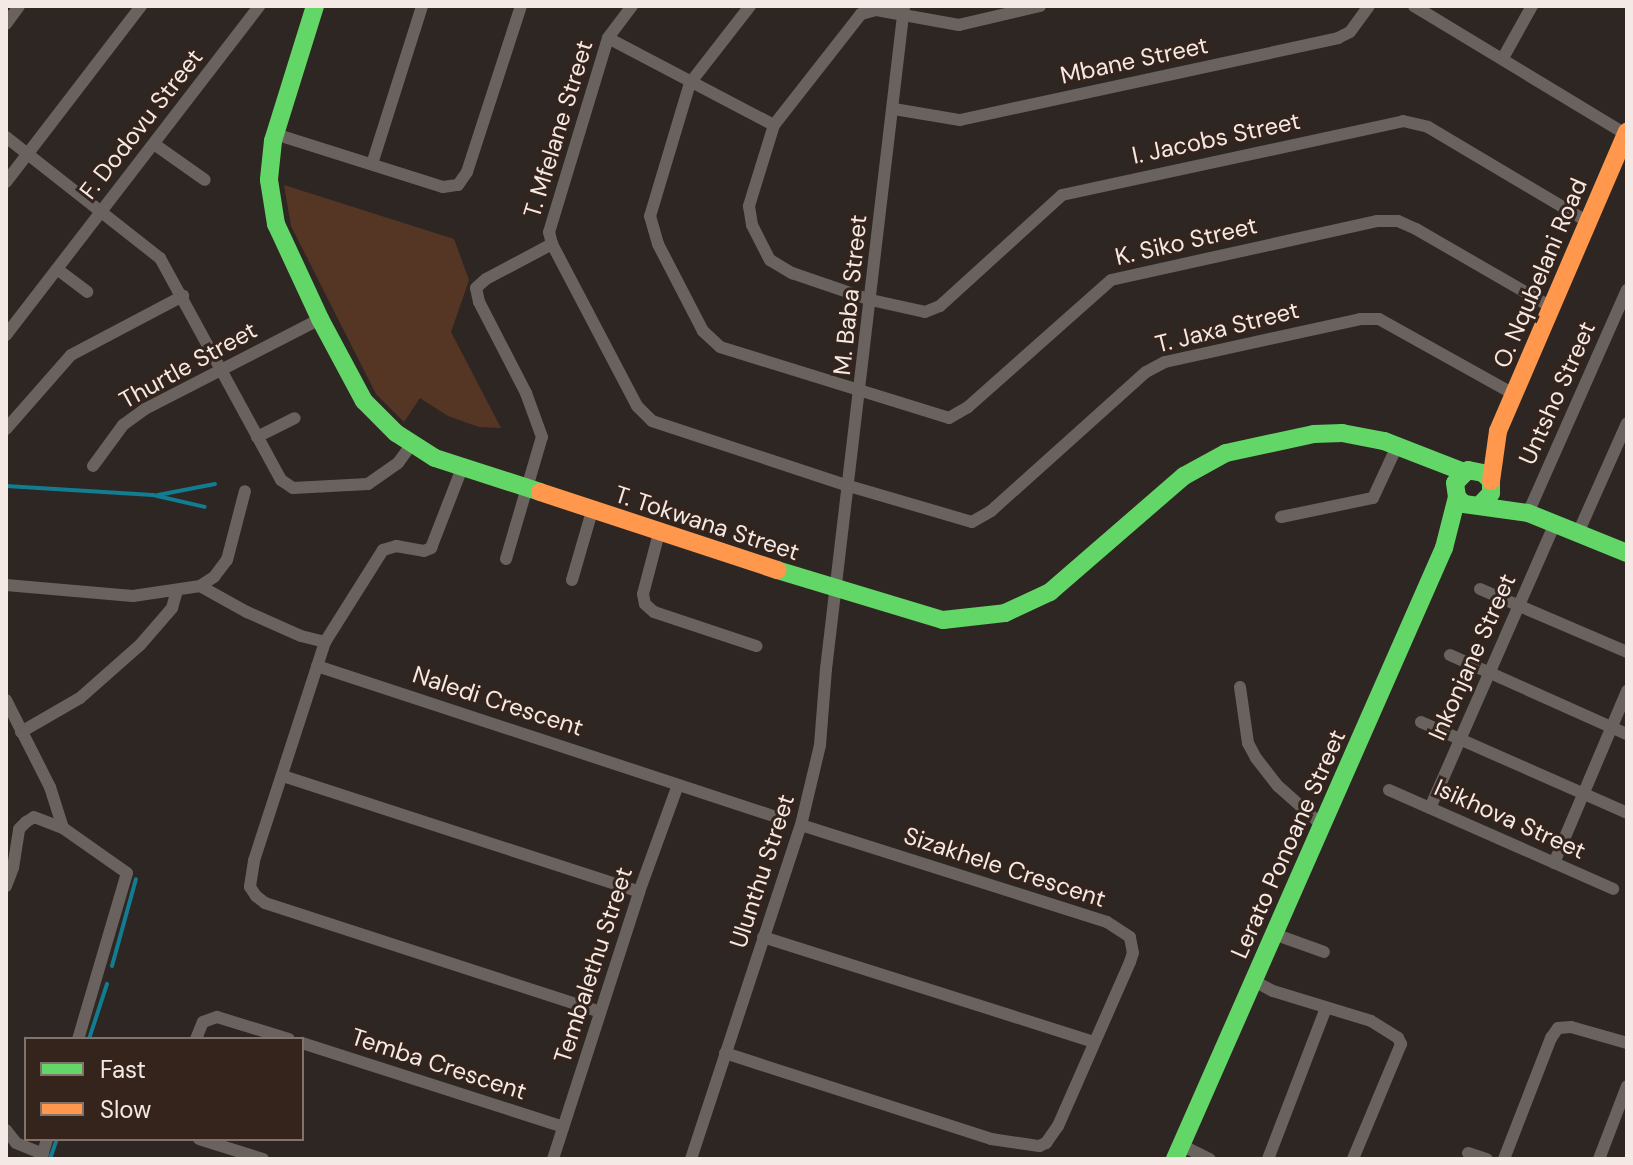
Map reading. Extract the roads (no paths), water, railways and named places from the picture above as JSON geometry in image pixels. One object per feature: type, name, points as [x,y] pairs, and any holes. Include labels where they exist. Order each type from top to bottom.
[{"type":"street","points":[[6,24],[19,6]]},
{"type":"street","points":[[6,182],[141,6]]},
{"type":"street","name":"F. Dodovu Street","points":[[6,335],[259,6]]},
{"type":"street","name":"T. Tokwana Street","points":[[315,6],[275,134],[269,180],[276,224],[320,319],[364,401],[379,418],[412,444],[462,468],[836,589],[943,620],[1005,613],[1066,581],[1165,491],[1206,462],[1226,453],[1314,434],[1362,435],[1397,446],[1461,482]]},
{"type":"street","points":[[372,164],[422,6]]},
{"type":"street","points":[[275,134],[443,187],[462,182],[521,6]]},
{"type":"street","name":"T. Mfelane Street","points":[[632,6],[608,38],[550,223],[552,244],[646,418],[690,436],[849,486]]},
{"type":"street","points":[[690,83],[750,6]]},
{"type":"street","points":[[871,300],[792,273],[770,260],[752,225],[749,206],[774,125],[861,14],[871,10],[904,10],[959,25],[1006,10],[1040,6]]},
{"type":"street","name":"Mbane Street","points":[[894,109],[947,121],[975,117],[1338,38],[1350,32],[1369,6]]},
{"type":"street","points":[[1414,6],[1627,133]]},
{"type":"street","points":[[1503,58],[1532,6]]},
{"type":"street","name":"M. Baba Street","points":[[836,589],[904,10]]},
{"type":"street","points":[[608,38],[774,125]]},
{"type":"street","name":"K. Siko Street","points":[[690,83],[649,222],[703,331],[720,347],[940,418],[958,415],[1111,280],[1377,221],[1398,221],[1416,229],[1551,307]]},
{"type":"street","name":"I. Jacobs Street","points":[[871,300],[918,311],[933,310],[1062,195],[1396,121],[1417,122],[1428,127],[1588,222]]},
{"type":"street","name":"O. Nqubelani Road","points":[[1461,482],[1498,431],[1627,133]]},
{"type":"street","points":[[6,137],[160,258],[281,480],[293,488],[368,484],[398,463],[412,444]]},
{"type":"street","points":[[154,144],[205,180]]},
{"type":"street","points":[[506,559],[540,453],[541,429],[479,302],[476,288],[486,279],[552,244]]},
{"type":"street","points":[[57,269],[87,292]]},
{"type":"street","name":"Untsho Street","points":[[1528,513],[1627,290]]},
{"type":"street","points":[[6,429],[71,355],[183,296]]},
{"type":"street","name":"Thurtle Street","points":[[93,466],[133,417],[320,319]]},
{"type":"street","name":"T. Jaxa Street","points":[[849,486],[961,521],[981,520],[1155,365],[1360,319],[1391,323],[1514,394]]},
{"type":"street","points":[[257,437],[295,418]]},
{"type":"street","points":[[1578,533],[1627,423]]},
{"type":"street","name":"O. Nqubelani Road","points":[[1491,482],[1498,431]]},
{"type":"street","points":[[1281,517],[1373,498],[1378,494],[1397,446]]},
{"type":"street","points":[[462,468],[431,548],[424,551],[396,546],[383,550],[325,642],[250,882],[251,891],[265,903],[600,1012]]},
{"type":"street","points":[[1528,513],[1483,473],[1461,482],[1464,504],[1528,513],[1625,547]]},
{"type":"street","name":"Lerato Ponoane Street","points":[[1178,1152],[1444,548],[1461,482]]},
{"type":"street","points":[[1477,506],[1489,498],[1491,482]]},
{"type":"street","points":[[6,585],[133,596],[200,586],[214,577],[227,560],[245,491]]},
{"type":"street","name":"Lerato Ponoane Street","points":[[1444,548],[1477,506]]},
{"type":"street","points":[[572,580],[592,511]]},
{"type":"street","name":"Inkonjane Street","points":[[1430,808],[1555,523]]},
{"type":"street","points":[[659,533],[643,594],[645,604],[654,612],[756,646]]},
{"type":"street","points":[[200,586],[271,623],[325,642]]},
{"type":"street","name":"Ulunthu Street","points":[[691,1159],[801,825],[820,745],[836,589]]},
{"type":"street","points":[[1480,589],[1627,652]]},
{"type":"street","points":[[21,732],[80,698],[140,645],[172,608],[177,591]]},
{"type":"street","points":[[1450,655],[1627,734]]},
{"type":"street","name":"Naledi Crescent","points":[[317,666],[773,816]]},
{"type":"street","points":[[1240,687],[1248,743],[1256,758],[1278,786],[1322,825]]},
{"type":"street","points":[[1554,863],[1627,691]]},
{"type":"street","points":[[6,700],[50,787],[63,828]]},
{"type":"street","points":[[1421,722],[1627,813]]},
{"type":"street","points":[[283,776],[639,892]]},
{"type":"street","name":"Tembalethu Street","points":[[553,1159],[639,892],[678,785]]},
{"type":"street","name":"Isikhova Street","points":[[1389,790],[1613,889]]},
{"type":"street","points":[[6,886],[10,855],[19,829],[34,817],[63,828],[127,873],[79,1037]]},
{"type":"street","points":[[6,822],[19,829]]},
{"type":"street","name":"Sizakhele Crescent","points":[[725,1053],[978,1134],[1032,1148],[1046,1143],[1054,1135],[1133,953],[1125,932],[1107,922],[801,825]]},
{"type":"street","points":[[1274,934],[1324,952]]},
{"type":"street","points":[[763,937],[1094,1042]]},
{"type":"street","points":[[1254,981],[1273,991],[1371,1021],[1398,1038],[1401,1044],[1353,1159]]},
{"type":"street","points":[[1268,1159],[1326,1008]]},
{"type":"street","points":[[197,1037],[203,1022],[217,1017],[282,1037]]},
{"type":"street","points":[[1504,1159],[1558,1028],[1571,1027],[1627,1043]]},
{"type":"street","name":"Temba Crescent","points":[[304,1044],[563,1127]]},
{"type":"street","points":[[1599,1159],[1627,1086]]},
{"type":"street","points":[[6,1130],[16,1143],[42,1156]]},
{"type":"street","points":[[205,1141],[263,1159]]},
{"type":"street","points":[[1178,1152],[1210,1159]]},
{"type":"street","points":[[1468,1153],[1487,1159]]},
{"type":"waterway","points":[[158,495],[215,484]]},
{"type":"waterway","points":[[6,486],[153,495],[205,507]]},
{"type":"waterway","points":[[112,966],[136,879]]},
{"type":"waterway","points":[[90,1037],[107,984]]},
{"type":"waterway","points":[[50,1159],[56,1141]]}]
